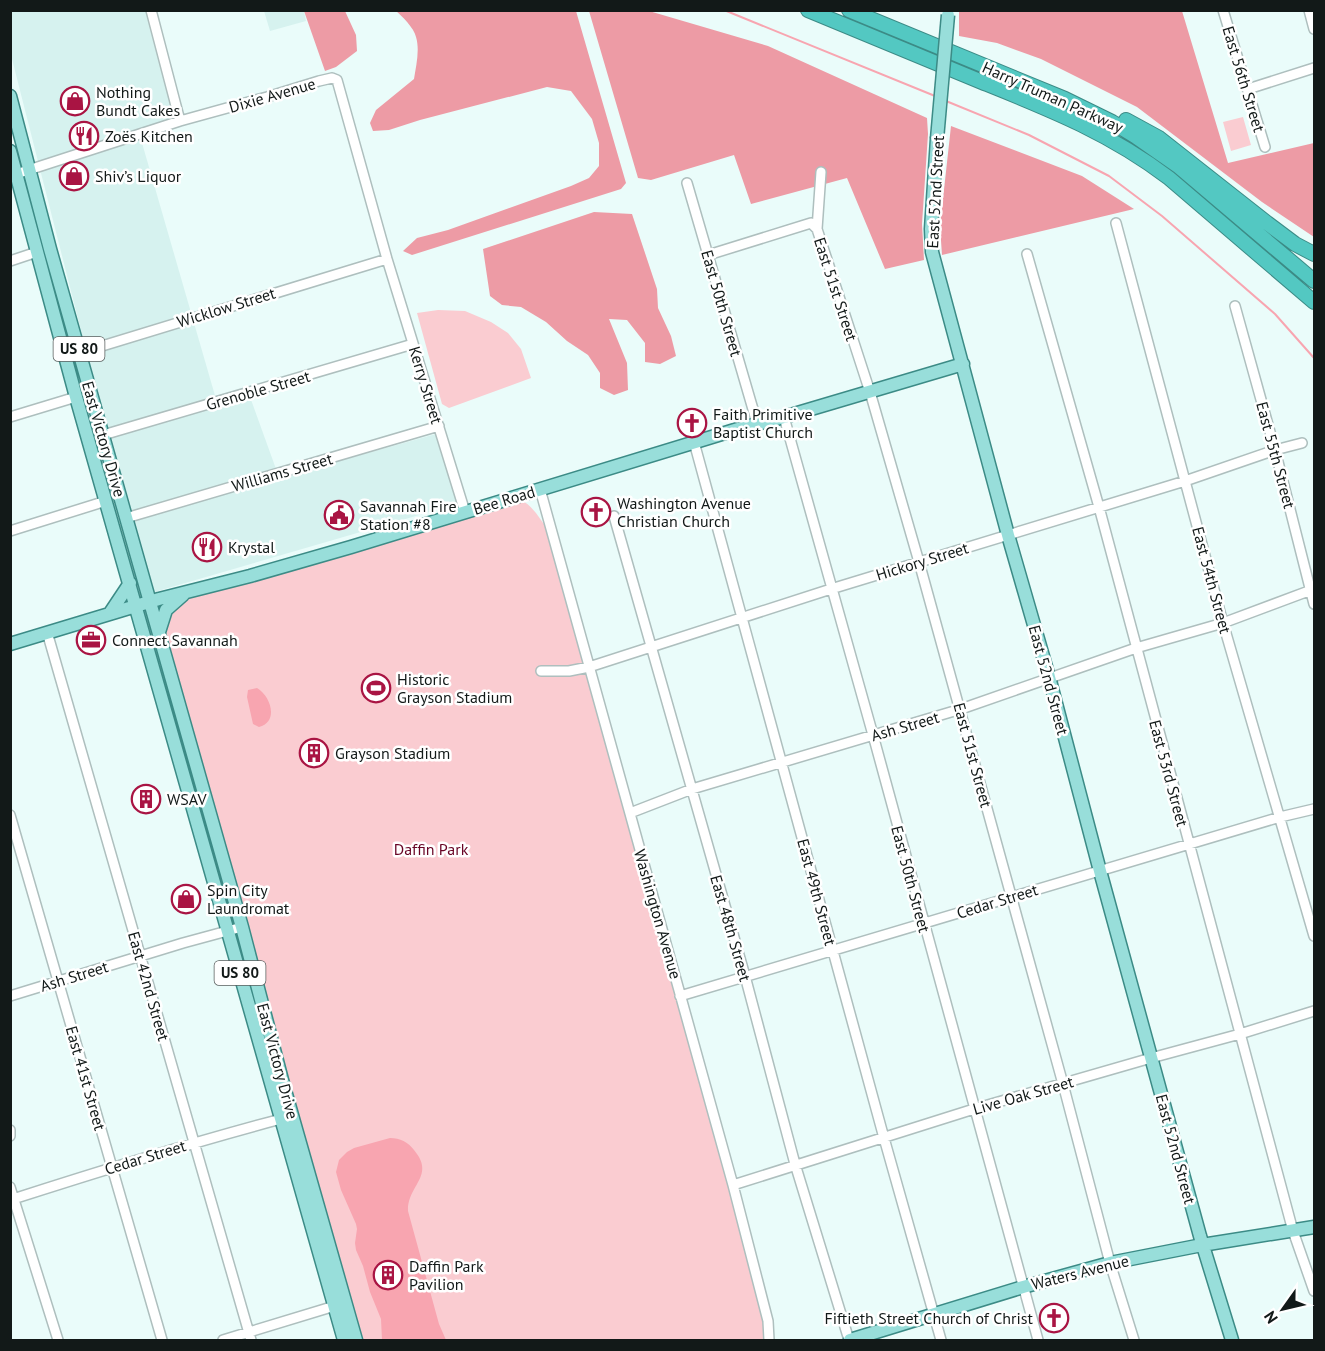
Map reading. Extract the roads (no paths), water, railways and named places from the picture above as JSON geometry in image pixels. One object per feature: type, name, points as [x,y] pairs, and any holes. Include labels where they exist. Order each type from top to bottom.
[{"type":"highway","name":"Harry Truman Parkway","points":[[808,10],[1059,114],[1127,149],[1149,163],[1224,224],[1314,302]]},
{"type":"highway","name":"Harry Truman Parkway","points":[[849,10],[1038,88],[1113,122],[1158,150],[1314,281]]},
{"type":"highway","points":[[1038,88],[1078,99],[1116,114],[1159,138],[1276,230],[1314,254]]},
{"type":"highway","points":[[1224,224],[1314,314]]},
{"type":"main road","name":"East 52nd Street","points":[[948,13],[937,139],[931,229],[932,252],[1202,1245],[1232,1341]]},
{"type":"main road","name":"East Victory Drive","points":[[10,96],[50,249],[299,1136],[340,1304],[344,1341]]},
{"type":"main road","name":"East Victory Drive","points":[[10,151],[14,174],[76,397],[281,1119],[340,1304],[356,1341]]},
{"type":"main road","name":"Bee Road","points":[[10,644],[149,602],[351,547],[757,423],[963,364]]},
{"type":"main road","points":[[110,614],[130,584]]},
{"type":"main road","points":[[158,633],[166,610],[187,592]]},
{"type":"main road","points":[[281,1119],[289,1120],[294,1133],[299,1136]]},
{"type":"main road","name":"Waters Avenue","points":[[850,1341],[1023,1287],[1110,1263],[1314,1227]]},
{"type":"street","points":[[151,10],[180,121]]},
{"type":"street","name":"East 56th Street","points":[[1223,10],[1265,147]]},
{"type":"street","points":[[1309,10],[1314,29]]},
{"type":"street","points":[[1248,89],[1314,68]]},
{"type":"street","name":"Dixie Avenue","points":[[14,174],[180,121],[332,78],[337,80],[387,259]]},
{"type":"street","name":"East 51st Street","points":[[821,172],[817,229],[870,392],[961,709],[1110,1263],[1134,1341]]},
{"type":"street","name":"East 50th Street","points":[[687,183],[757,423]]},
{"type":"street","points":[[708,255],[811,223],[817,229]]},
{"type":"street","name":"East 54th Street","points":[[1116,223],[1222,623],[1314,936]]},
{"type":"street","points":[[10,261],[37,252]]},
{"type":"street","name":"East 53rd Street","points":[[1027,254],[1099,507],[1293,1231],[1314,1291]]},
{"type":"street","name":"Kerry Street","points":[[387,259],[465,512]]},
{"type":"street","name":"Wicklow Street","points":[[66,357],[387,259]]},
{"type":"street","name":"East 55th Street","points":[[1235,306],[1314,604]]},
{"type":"street","name":"Grenoble Street","points":[[103,435],[413,344]]},
{"type":"street","points":[[10,417],[76,397]]},
{"type":"street","name":"East 50th Street","points":[[784,417],[1038,1341]]},
{"type":"street","name":"Williams Street","points":[[126,518],[439,426]]},
{"type":"street","name":"East 49th Street","points":[[694,442],[941,1341]]},
{"type":"street","name":"Hickory Street","points":[[542,671],[569,671],[589,667],[831,589],[1302,443]]},
{"type":"street","name":"Washington Avenue","points":[[540,489],[733,1185],[768,1321],[769,1341]]},
{"type":"street","points":[[10,531],[106,501]]},
{"type":"street","name":"East 48th Street","points":[[614,516],[745,976],[795,1164],[850,1341]]},
{"type":"street","name":"Ash Street","points":[[630,813],[692,789],[961,709],[1136,648],[1222,623],[1312,590]]},
{"type":"street","name":"East 42nd Street","points":[[47,632],[250,1337]]},
{"type":"street","points":[[186,784],[200,781]]},
{"type":"street","name":"Cedar Street","points":[[680,996],[1280,817],[1314,809]]},
{"type":"street","name":"East 41st Street","points":[[10,815],[162,1341]]},
{"type":"street","name":"Ash Street","points":[[10,996],[242,927]]},
{"type":"street","name":"Live Oak Street","points":[[733,1185],[974,1109],[1314,1011]]},
{"type":"street","name":"Cedar Street","points":[[12,1200],[112,1167],[281,1119]]},
{"type":"street","points":[[10,1130],[10,1136]]},
{"type":"street","points":[[10,1187],[12,1200],[58,1341]]},
{"type":"street","points":[[223,1341],[250,1337],[340,1304]]},
{"type":"waterway","points":[[724,10],[935,96]]},
{"type":"waterway","points":[[946,101],[1029,135],[1109,176],[1162,216],[1275,314],[1314,358]]},
{"type":"place","name":"Nothing Bundt Cakes","points":[[75,101]]},
{"type":"place","name":"Zoës Kitchen","points":[[84,136]]},
{"type":"place","name":"Shiv’s Liquor","points":[[74,176]]},
{"type":"place","name":"Faith Primitive Baptist Church","points":[[692,423]]},
{"type":"place","name":"Washington Avenue Christian Church","points":[[596,512]]},
{"type":"place","name":"Savannah Fire Station #8","points":[[339,515]]},
{"type":"place","name":"Krystal","points":[[207,547]]},
{"type":"place","name":"Connect Savannah","points":[[91,640]]},
{"type":"place","name":"Historic Grayson Stadium","points":[[376,688]]},
{"type":"place","name":"Grayson Stadium","points":[[314,753]]},
{"type":"place","name":"WSAV","points":[[146,799]]},
{"type":"place","name":"Spin City Laundromat","points":[[186,899]]},
{"type":"place","name":"Daffin Park Pavilion","points":[[388,1275]]},
{"type":"place","name":"Fiftieth Street Church of Christ","points":[[1054,1318]]},
{"type":"park label","name":"Daffin Park","points":[[431,849]]}]
